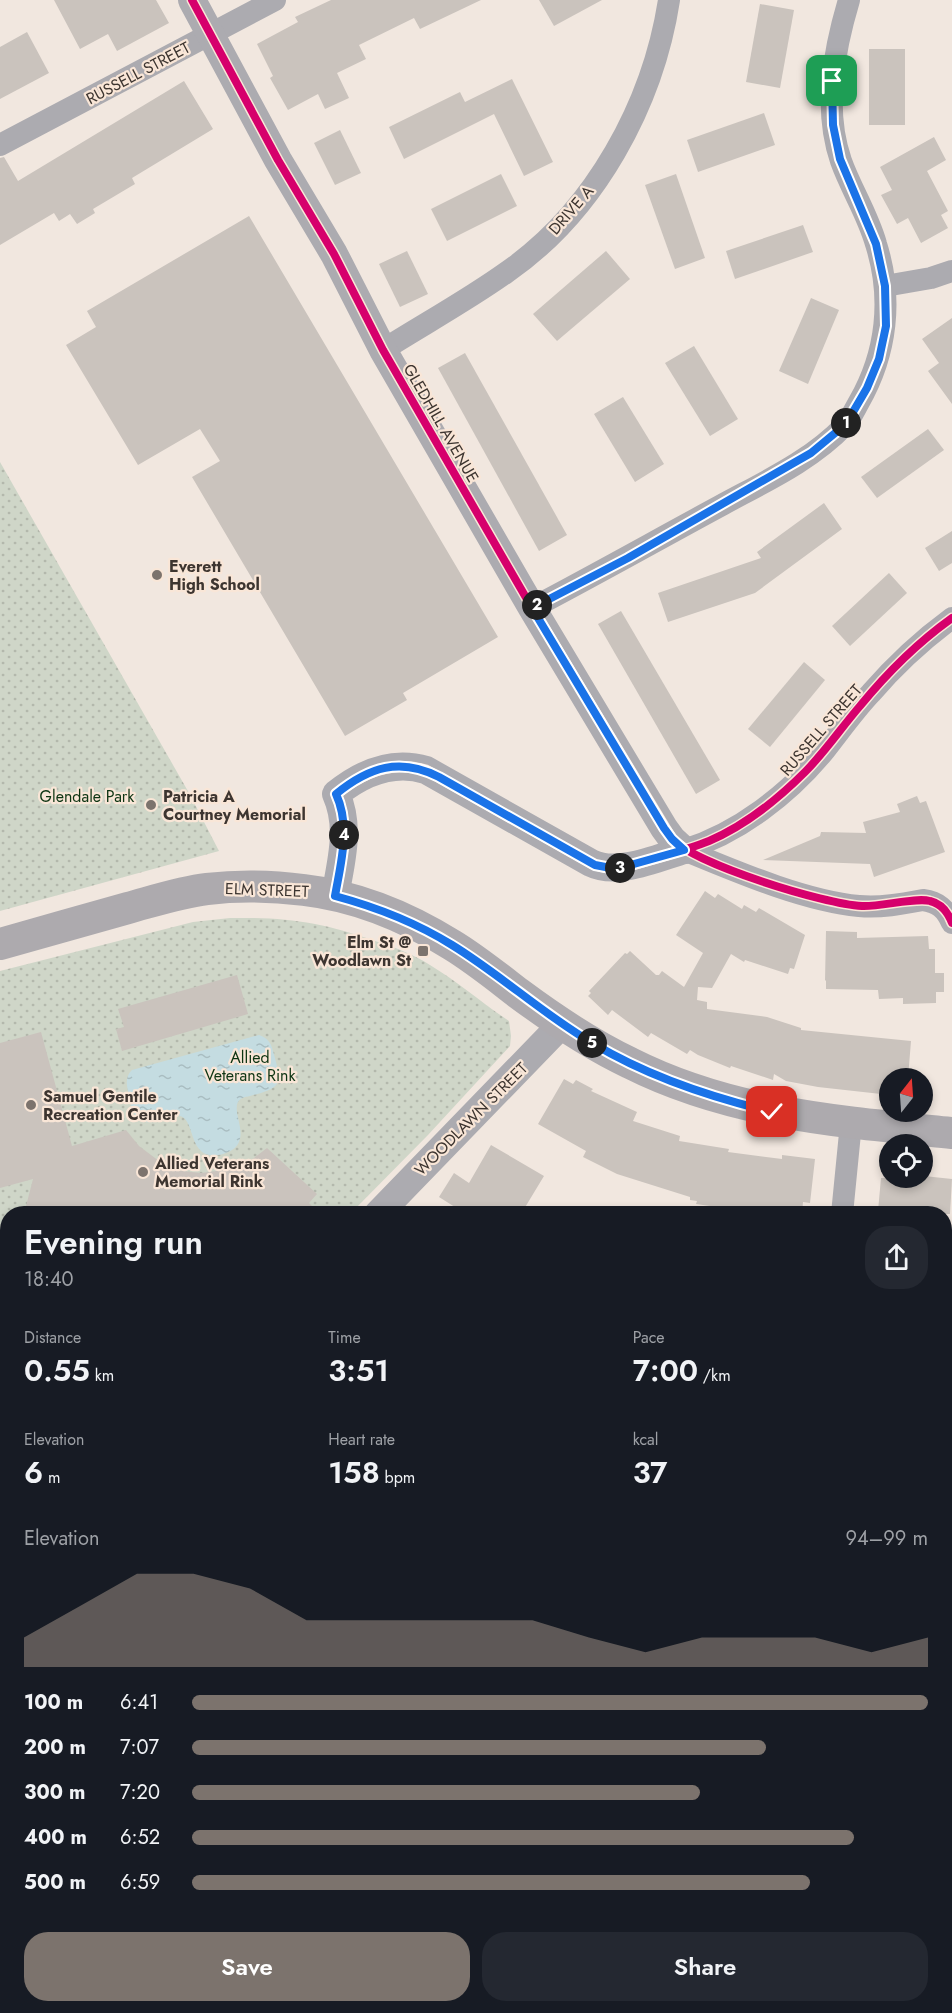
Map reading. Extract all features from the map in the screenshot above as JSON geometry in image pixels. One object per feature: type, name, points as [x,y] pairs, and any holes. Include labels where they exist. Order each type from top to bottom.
[{"type":"main road","name":"ELM STREET","points":[[0,944],[207,889],[264,887],[303,890],[335,896],[380,909],[430,932],[472,958],[594,1045],[694,1090],[772,1112],[952,1133]]},
{"type":"street","name":"GLEDHILL AVENUE","points":[[192,0],[278,160],[334,254],[383,350],[532,608],[664,828],[684,850]]},
{"type":"street","name":"RUSSELL STREET","points":[[0,145],[275,0]]},
{"type":"street","name":"DRIVE A","points":[[383,350],[507,272],[531,254],[587,194],[609,160],[643,96],[658,54],[669,0]]},
{"type":"street","points":[[532,608],[765,481],[811,453],[846,424],[867,388],[879,359],[886,326],[885,286],[876,244],[840,159],[833,125],[832,81],[839,33],[849,0]]},
{"type":"street","points":[[885,286],[931,278],[952,271]]},
{"type":"street","name":"RUSSELL STREET","points":[[335,896],[345,827],[343,812],[336,794],[347,785],[371,773],[394,766],[411,766],[426,770],[599,867],[607,869],[620,868],[684,850],[722,835],[786,790],[824,751],[880,683],[915,647],[952,618]]},
{"type":"street","points":[[684,850],[736,872],[839,903],[876,906],[930,901],[945,910],[952,923]]},
{"type":"street","name":"WOODLAWN STREET","points":[[393,1206],[562,1024]]},
{"type":"street","points":[[843,1206],[851,1123]]},
{"type":"green space","name":"Glendale Park","points":[[0,462],[189,793],[219,851],[0,911]]},
{"type":"green space","name":"Allied Veterans Rink","points":[[230,918],[269,918],[304,922],[356,935],[410,954],[424,961],[509,1021],[510,1046],[428,1135],[358,1206],[0,1206],[0,971],[193,922]]},
{"type":"water","points":[[259,1035],[267,1039],[271,1046],[278,1071],[278,1082],[269,1090],[239,1101],[237,1108],[240,1137],[233,1149],[223,1154],[205,1153],[199,1149],[187,1122],[179,1115],[148,1122],[142,1121],[135,1114],[127,1085],[132,1070]]},
{"type":"building","points":[[54,0],[156,0],[169,23],[117,51],[108,34],[80,49]]},
{"type":"building","points":[[331,0],[481,0],[420,29],[414,18],[359,45],[366,59],[337,73],[349,98],[325,109],[318,94],[288,110],[270,78],[273,76],[257,44],[298,22],[295,17]]},
{"type":"building","points":[[539,0],[602,0],[554,26]]},
{"type":"building","points":[[760,4],[794,10],[780,88],[746,82]]},
{"type":"building","points":[[27,32],[49,73],[0,99],[0,47]]},
{"type":"building","points":[[869,49],[905,49],[905,125],[869,125]]},
{"type":"building","points":[[512,79],[553,162],[524,176],[494,114],[404,159],[389,127],[460,92],[465,102]]},
{"type":"building","points":[[184,81],[213,129],[132,178],[135,184],[93,209],[95,213],[77,224],[70,214],[59,221],[54,213],[0,245],[0,158],[4,157],[18,181]]},
{"type":"building","points":[[764,113],[775,145],[698,172],[687,140]]},
{"type":"building","points":[[340,130],[361,173],[335,185],[314,143]]},
{"type":"building","points":[[934,137],[946,160],[927,171],[948,211],[941,215],[948,228],[921,243],[908,218],[897,224],[881,195],[892,190],[880,167]]},
{"type":"building","points":[[501,174],[517,206],[447,241],[431,209]]},
{"type":"building","points":[[676,174],[705,258],[675,269],[645,185]]},
{"type":"building","name":"Everett High School","points":[[249,216],[498,637],[403,693],[407,700],[345,736],[192,477],[220,461],[200,429],[138,465],[66,345],[96,327],[87,311]]},
{"type":"building","points":[[803,225],[813,252],[735,279],[726,251]]},
{"type":"building","points":[[407,251],[428,294],[400,307],[379,264]]},
{"type":"building","points":[[606,251],[630,279],[557,341],[533,314]]},
{"type":"building","points":[[811,298],[839,310],[808,384],[779,371]]},
{"type":"building","points":[[952,318],[952,404],[928,371],[939,363],[922,339]]},
{"type":"building","points":[[694,346],[738,419],[710,436],[665,363]]},
{"type":"building","points":[[465,353],[567,535],[539,551],[438,368]]},
{"type":"building","points":[[623,397],[664,464],[635,482],[594,414]]},
{"type":"building","points":[[928,429],[944,450],[877,498],[861,477]]},
{"type":"building","points":[[824,503],[842,529],[755,593],[668,622],[658,593],[761,558],[757,552]]},
{"type":"building","points":[[952,531],[952,563],[939,571],[925,548]]},
{"type":"building","points":[[889,573],[907,593],[850,646],[832,626]]},
{"type":"building","points":[[621,611],[720,780],[696,794],[598,624]]},
{"type":"building","points":[[804,662],[825,680],[770,747],[748,729]]},
{"type":"building","points":[[917,796],[920,803],[926,801],[945,852],[874,877],[870,864],[763,860],[820,836],[821,832],[866,833],[863,822],[900,812],[897,804]]},
{"type":"building","points":[[705,891],[715,898],[718,894],[742,909],[744,905],[756,912],[759,908],[805,935],[794,969],[790,968],[788,974],[745,960],[744,962],[731,954],[712,988],[698,987],[697,1000],[707,1002],[707,1009],[767,1017],[801,1028],[801,1030],[911,1041],[909,1068],[879,1068],[879,1094],[786,1081],[774,1074],[773,1080],[731,1066],[730,1068],[690,1050],[687,1054],[651,1033],[648,1037],[612,1010],[608,1015],[588,996],[591,993],[589,991],[625,953],[630,951],[656,975],[662,971],[684,987],[703,953],[676,935]]},
{"type":"building","points":[[826,931],[857,932],[857,938],[928,936],[929,949],[935,949],[935,973],[944,973],[944,992],[936,992],[936,1003],[903,1004],[903,998],[879,999],[878,990],[826,989]]},
{"type":"building","points":[[237,975],[248,1014],[122,1051],[116,1029],[124,1027],[118,1009]]},
{"type":"building","points":[[41,1032],[72,1146],[126,1130],[139,1146],[159,1161],[182,1171],[201,1173],[232,1169],[250,1161],[267,1148],[317,1194],[309,1203],[312,1206],[26,1206],[33,1179],[0,1188],[0,1043]]},
{"type":"building","points":[[564,1079],[573,1084],[576,1080],[593,1089],[591,1091],[637,1112],[633,1121],[680,1136],[679,1141],[729,1149],[728,1152],[782,1159],[782,1155],[815,1159],[810,1203],[803,1202],[803,1206],[696,1204],[697,1201],[690,1200],[690,1197],[617,1174],[583,1157],[586,1151],[538,1124]]},
{"type":"building","points":[[491,1145],[544,1176],[526,1206],[453,1206],[439,1197],[454,1173],[469,1183]]},
{"type":"building","points":[[933,1177],[952,1179],[950,1206],[878,1206],[880,1188],[933,1188]]},
{"type":"cycle path","points":[[192,0],[278,160],[334,254],[383,350],[532,608],[672,839],[707,860],[762,882],[844,904],[862,906],[916,900],[930,901],[944,909],[952,923]]},
{"type":"cycle path","points":[[335,896],[344,832],[341,806],[336,794],[356,780],[378,770],[390,768],[414,767],[426,770],[599,866],[616,868],[632,865],[709,841],[748,820],[795,782],[892,670],[952,618]]},
{"type":"place","name":"Everett High School","points":[[157,575]]},
{"type":"place","name":"Patricia A Courtney Memorial","points":[[151,805]]},
{"type":"place","name":"Elm St @ Woodlawn St","points":[[423,951]]},
{"type":"place","name":"Samuel Gentile Recreation Center","points":[[31,1105]]},
{"type":"place","name":"Allied Veterans Memorial Rink","points":[[143,1172]]},
{"type":"route","points":[[772,1112],[694,1090],[632,1064],[594,1045],[472,958],[430,932],[380,909],[335,896],[345,827],[343,812],[336,794],[347,785],[381,769],[411,766],[426,770],[595,865],[607,869],[616,869],[684,850],[664,828],[532,608],[628,558],[811,453],[846,424],[867,388],[879,359],[886,326],[885,286],[876,244],[840,159],[833,125],[832,81]]}]
